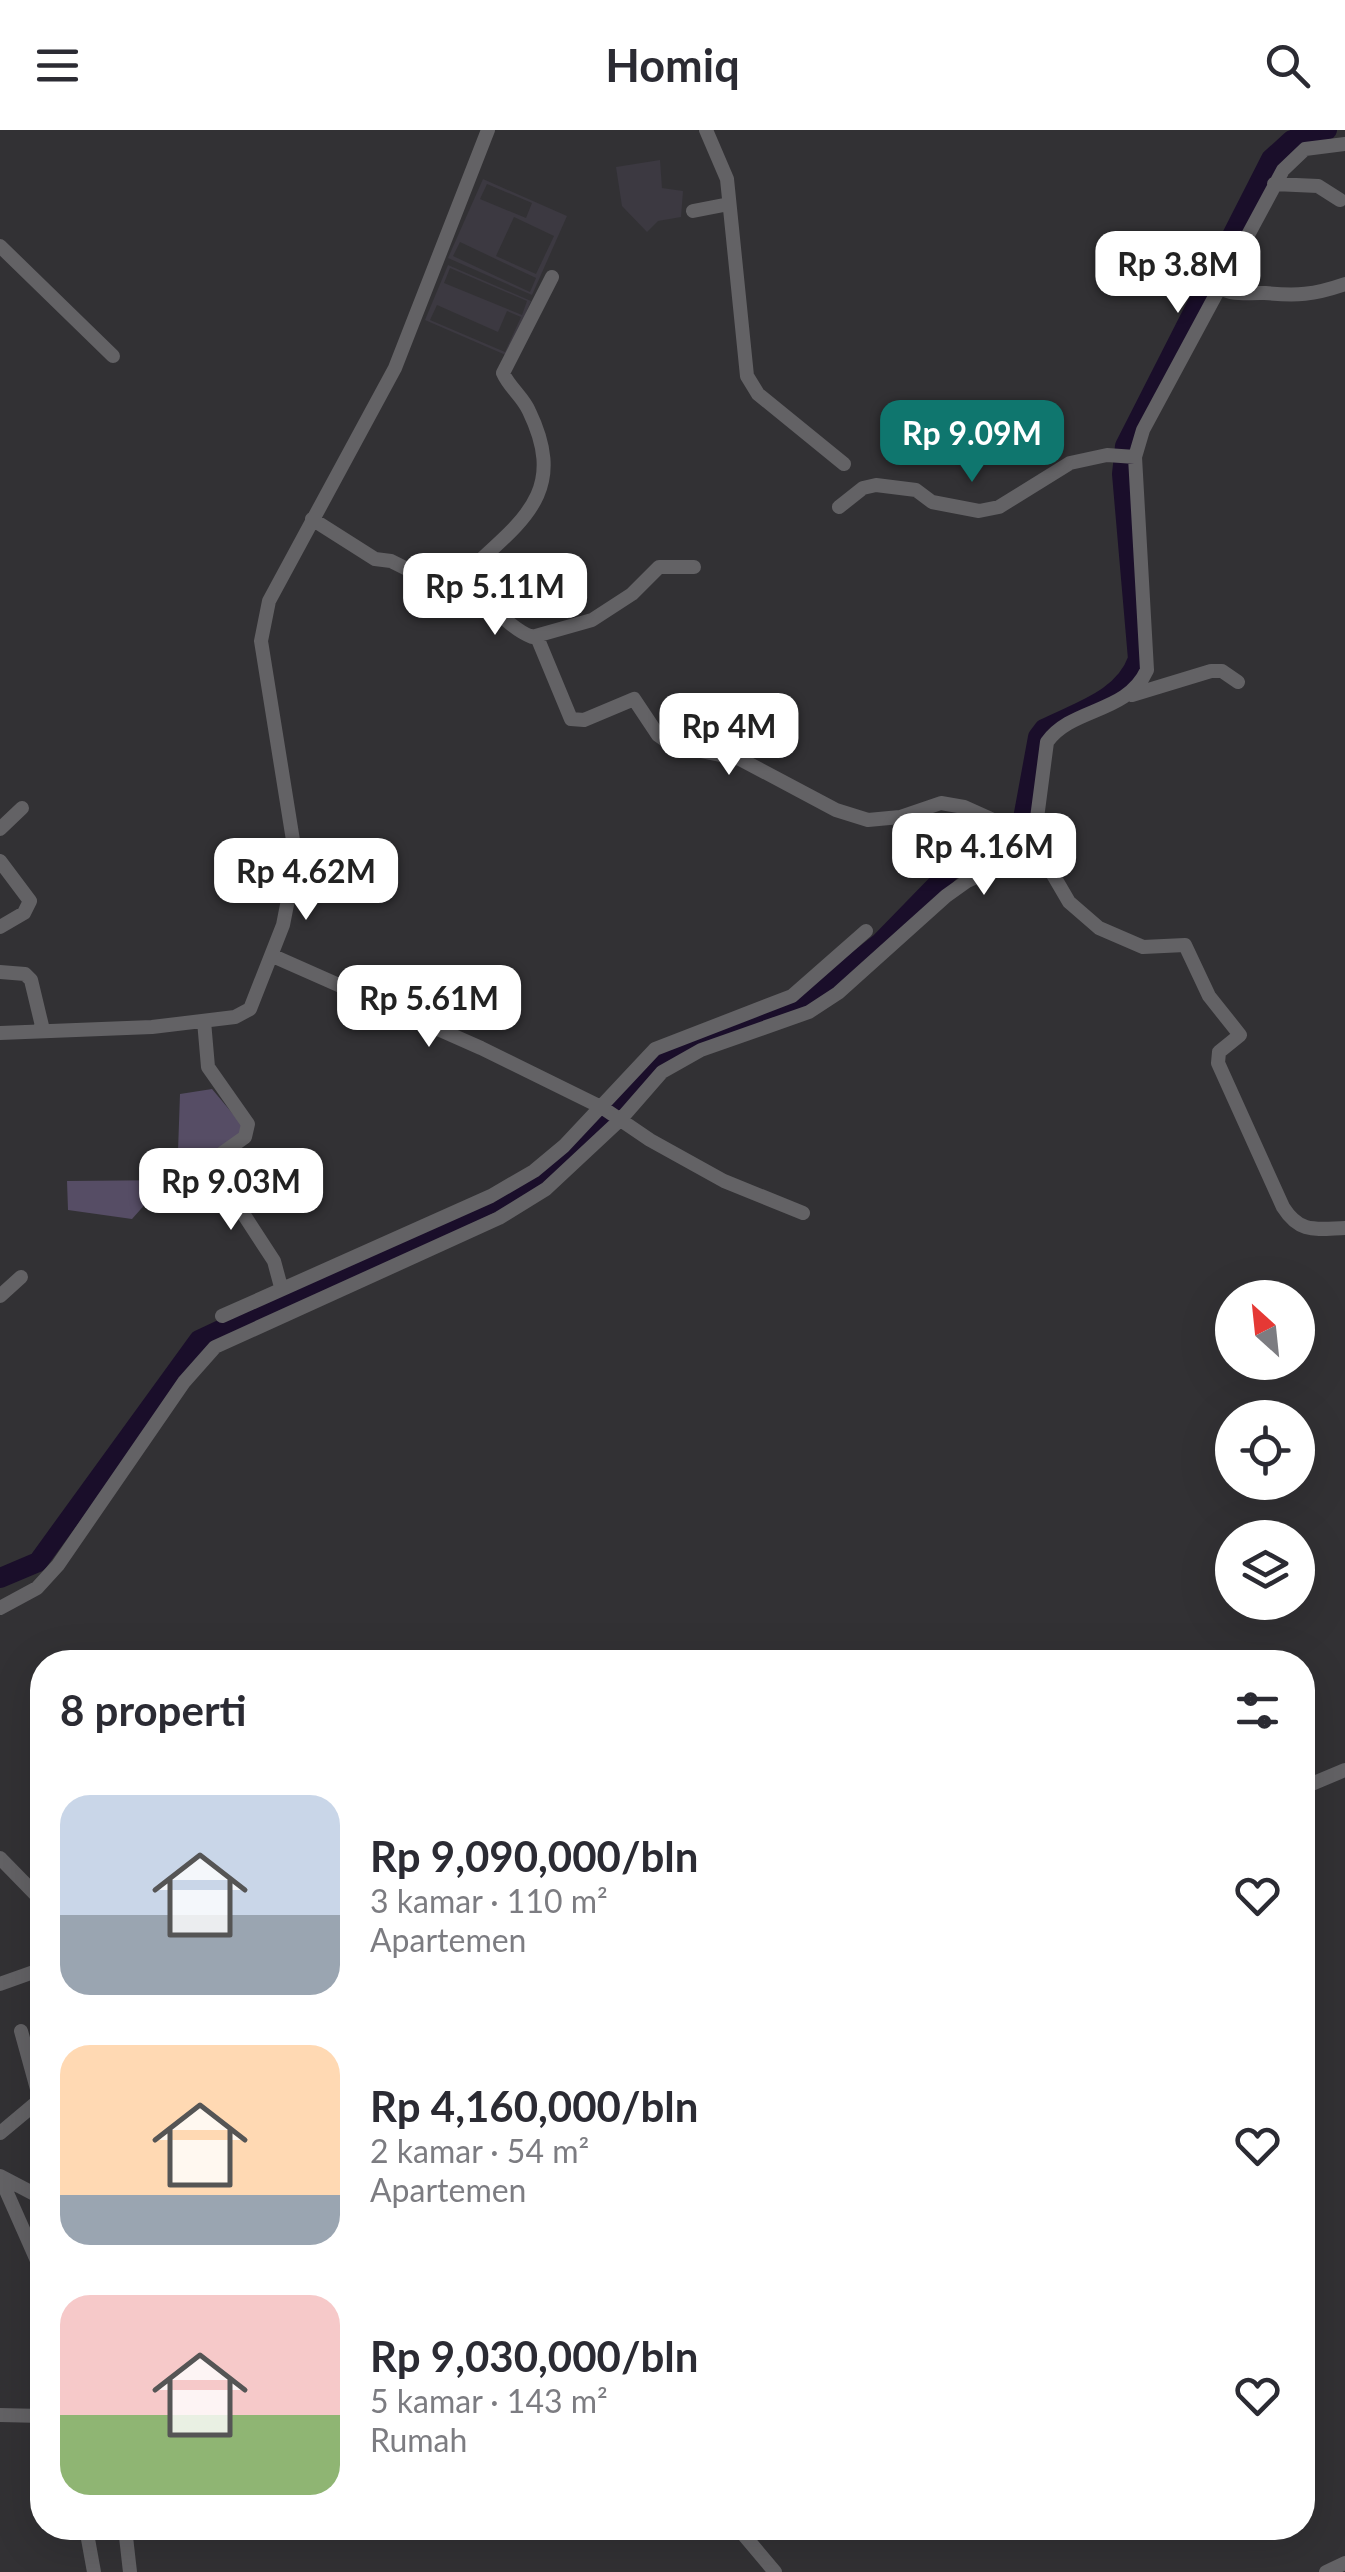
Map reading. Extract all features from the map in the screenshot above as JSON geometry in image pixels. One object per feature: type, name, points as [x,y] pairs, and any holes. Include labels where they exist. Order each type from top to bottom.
[{"type":"street","points":[[0,1033],[204,1021],[250,1009],[272,956],[296,858],[261,641],[269,600],[395,368],[488,130]]},
{"type":"street","points":[[706,130],[725,171],[747,376],[758,394],[844,464]]},
{"type":"street","points":[[1131,695],[1142,680],[1148,658],[1127,456],[1274,184],[1306,150],[1345,144]]},
{"type":"street","points":[[1274,184],[1318,186],[1340,200]]},
{"type":"street","points":[[693,211],[728,204]]},
{"type":"street","points":[[0,246],[113,356]]},
{"type":"street","points":[[461,578],[526,512],[544,486],[546,458],[536,424],[503,373],[552,277]]},
{"type":"street","points":[[1218,288],[1234,296],[1266,293],[1285,298],[1345,284]]},
{"type":"street","points":[[839,507],[863,488],[876,484],[916,490],[932,502],[978,511],[999,507],[1070,463],[1127,456]]},
{"type":"street","points":[[308,525],[374,559],[391,560],[417,575],[430,572],[461,578],[520,631],[537,636],[592,620],[632,594],[659,567],[694,567]]},
{"type":"street","points":[[537,636],[572,719],[584,720],[634,698],[658,735],[672,746],[740,759],[836,810],[868,820],[900,817],[942,804],[964,807],[1026,836],[1069,902],[1098,928],[1142,947],[1185,945],[1209,996],[1240,1034],[1220,1052],[1218,1064],[1282,1207],[1305,1230],[1345,1228]]},
{"type":"street","points":[[0,1608],[37,1588],[58,1565],[202,1358],[276,1300],[491,1196],[534,1171],[677,1062],[809,1012],[838,993],[946,896],[967,881],[1020,860],[1052,736],[1131,695],[1211,671],[1222,671],[1238,682]]},
{"type":"street","points":[[0,829],[22,808]]},
{"type":"street","points":[[0,860],[30,901],[24,913],[0,927]]},
{"type":"street","points":[[222,1316],[499,1218],[546,1189],[655,1049],[804,990],[866,932]]},
{"type":"street","points":[[272,956],[609,1112],[724,1181],[802,1213]]},
{"type":"street","points":[[0,972],[25,974],[31,980],[43,1030]]},
{"type":"street","points":[[204,1021],[208,1066],[248,1124],[245,1137],[214,1159],[212,1166],[274,1261],[276,1300]]},
{"type":"street","points":[[0,1296],[21,1277]]},
{"type":"street","points":[[1315,1783],[1345,1770]]},
{"type":"street","points":[[0,1858],[30,1889]]},
{"type":"street","points":[[0,1984],[30,1973]]},
{"type":"street","points":[[22,2031],[30,2060]]},
{"type":"street","points":[[0,2133],[30,2108]]},
{"type":"street","points":[[0,2177],[30,2192]]},
{"type":"street","points":[[0,2177],[30,2245]]},
{"type":"street","points":[[0,2416],[30,2416]]},
{"type":"street","points":[[88,2540],[94,2572]]},
{"type":"street","points":[[127,2540],[130,2572]]},
{"type":"street","points":[[748,2540],[775,2572]]},
{"type":"street","points":[[1326,2572],[1345,2563]]},
{"type":"shaded area","points":[[660,160],[662,188],[683,191],[681,217],[658,221],[647,232],[622,206],[616,167]]},
{"type":"shaded area","points":[[483,179],[567,216],[532,295],[448,258]],"holes":[[[487,184],[532,203],[526,218],[480,199]],[[514,217],[554,236],[536,274],[496,256]],[[460,242],[536,278],[530,292],[453,256]]]},
{"type":"shaded area","points":[[448,265],[531,301],[508,356],[425,320]],"holes":[[[450,268],[527,301],[522,315],[444,283]],[[437,305],[498,332],[507,311],[521,317],[505,352],[430,320]]]},
{"type":"shaded area","points":[[212,1089],[248,1132],[203,1176],[178,1194],[148,1201],[132,1219],[68,1210],[67,1181],[177,1180],[180,1094]]},
{"type":"waterway","points":[[0,1578],[38,1562],[199,1340],[545,1178],[663,1055],[800,1006],[881,942],[954,867],[1002,855],[1018,846],[1038,737],[1044,729],[1112,694],[1138,659],[1122,474],[1125,446],[1271,159],[1292,140],[1327,130]]}]
